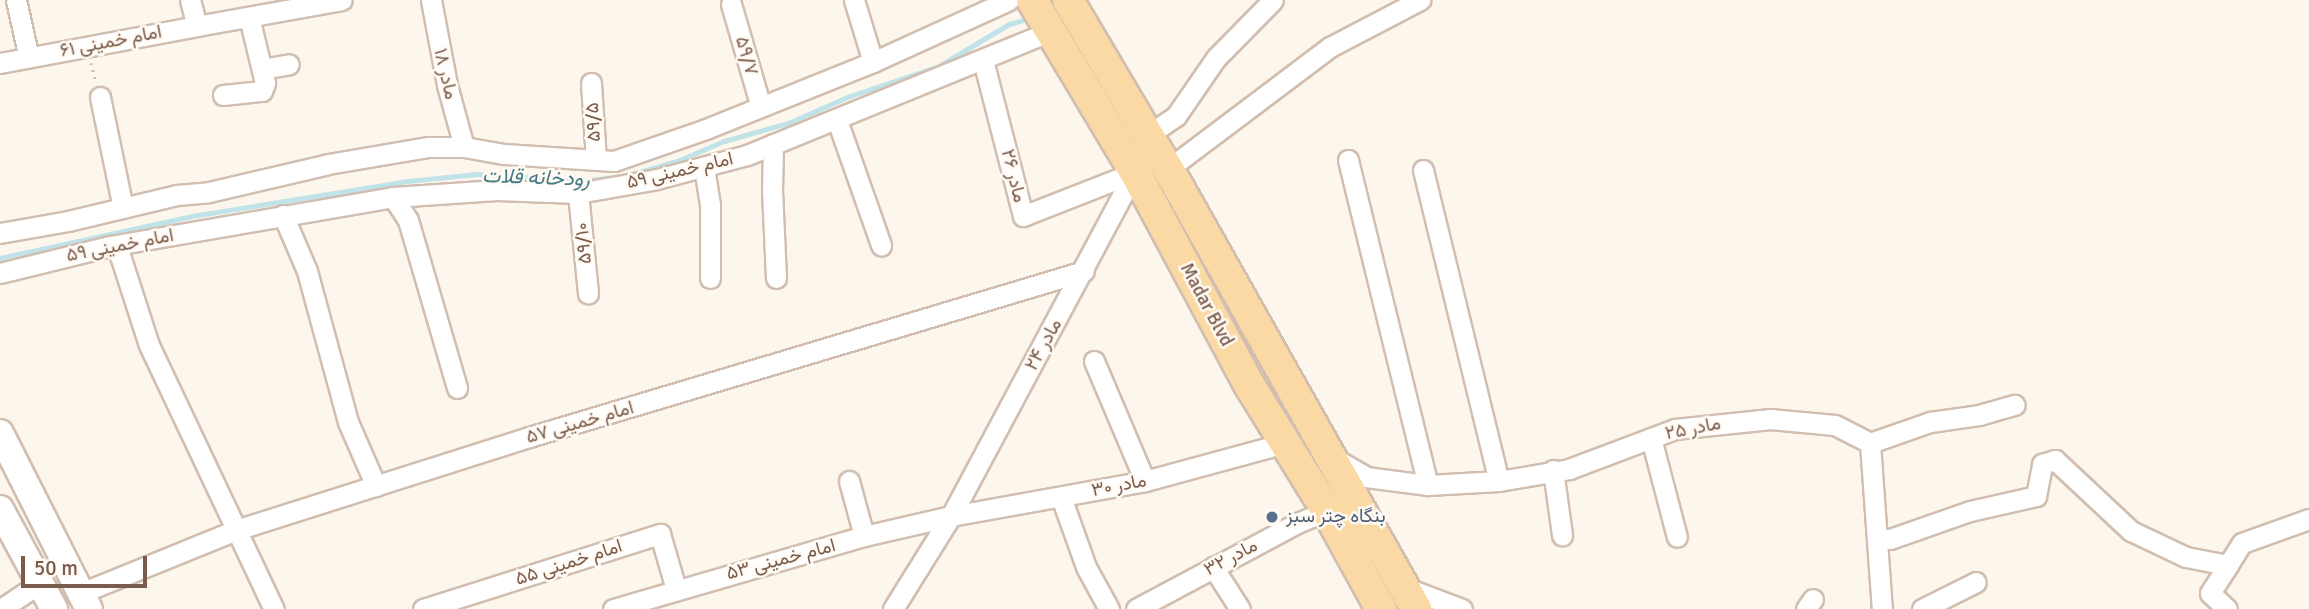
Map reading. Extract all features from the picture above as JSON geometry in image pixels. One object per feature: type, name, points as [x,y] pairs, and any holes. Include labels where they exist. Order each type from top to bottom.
[{"type":"main road","name":"Madar Blvd","points":[[1071,5],[1168,169],[1410,598]]},
{"type":"main road","name":"Madar Blvd","points":[[1040,13],[1135,172],[1248,383],[1327,511],[1381,609]]},
{"type":"main road","points":[[1248,383],[1279,366]]},
{"type":"main road","points":[[0,433],[85,601]]},
{"type":"main road","points":[[0,509],[54,609]]},
{"type":"street","points":[[16,0],[29,58]]},
{"type":"street","points":[[190,0],[197,26]]},
{"type":"street","name":"مادر ۱۸","points":[[430,0],[447,85],[464,147]]},
{"type":"street","points":[[854,0],[873,62]]},
{"type":"street","name":"امام خمینی ۵۹","points":[[0,233],[177,195],[209,192],[328,164],[429,147],[464,147],[504,154],[614,161],[873,62],[1009,0]]},
{"type":"street","points":[[1148,135],[1176,116],[1216,58],[1273,0]]},
{"type":"street","points":[[1168,169],[1330,47],[1420,0]]},
{"type":"street","name":"امام خمینی ۶۱","points":[[0,63],[333,1]]},
{"type":"street","name":"۵۹/۷","points":[[731,4],[761,107]]},
{"type":"street","name":"امام خمینی ۵۹","points":[[0,273],[117,246],[393,197],[497,190],[578,193],[657,179],[773,144],[983,60],[1040,13]]},
{"type":"street","points":[[223,95],[262,91],[265,83],[249,17]]},
{"type":"street","name":"مادر ۲۶","points":[[983,60],[1023,216],[1135,172]]},
{"type":"street","points":[[262,69],[289,64]]},
{"type":"street","name":"۵۹/۵","points":[[591,83],[596,160]]},
{"type":"street","points":[[100,97],[123,208]]},
{"type":"street","points":[[837,120],[881,245]]},
{"type":"street","points":[[773,144],[776,278]]},
{"type":"street","points":[[1348,160],[1428,485]]},
{"type":"street","points":[[704,167],[710,206],[710,278]]},
{"type":"street","points":[[1423,170],[1499,481]]},
{"type":"street","name":"مادر ۲۴","points":[[893,609],[951,516],[1135,172]]},
{"type":"street","name":"۵۹/۱۰","points":[[578,193],[583,218],[588,294]]},
{"type":"street","points":[[393,197],[408,220],[457,388]]},
{"type":"street","points":[[283,215],[307,271],[348,422],[376,486]]},
{"type":"street","points":[[117,246],[149,345],[274,609]]},
{"type":"street","name":"امام خمینی ۵۷","points":[[85,601],[236,530],[1084,271]]},
{"type":"street","points":[[1094,361],[1145,481]]},
{"type":"street","points":[[1882,609],[1871,443],[1930,422],[1979,415],[2015,405]]},
{"type":"street","name":"مادر ۲۵","points":[[1331,457],[1366,477],[1428,485],[1499,481],[1597,460],[1675,429],[1770,419],[1835,425],[1871,443]]},
{"type":"street","points":[[1651,438],[1677,537]]},
{"type":"street","name":"مادر ۳۰","points":[[951,516],[1145,481],[1285,443]]},
{"type":"street","points":[[1878,539],[1890,539],[1970,511],[2036,496],[2042,464],[2055,460],[2131,531],[2186,557],[2228,565]]},
{"type":"street","points":[[1553,470],[1562,536]]},
{"type":"street","points":[[849,481],[864,536]]},
{"type":"street","points":[[1061,497],[1086,567],[1109,609]]},
{"type":"street","name":"مادر ۳۲","points":[[1136,609],[1213,567],[1327,511]]},
{"type":"street","name":"امام خمینی ۵۳","points":[[613,609],[864,536],[951,516]]},
{"type":"street","points":[[2227,609],[2210,593],[2242,542],[2309,519]]},
{"type":"street","name":"امام خمینی ۵۵","points":[[423,609],[660,534],[676,589]]},
{"type":"street","points":[[1213,567],[1240,609]]},
{"type":"street","points":[[1922,609],[1976,582]]},
{"type":"street","points":[[1,609],[40,583]]},
{"type":"street","points":[[1410,598],[1462,609]]},
{"type":"path","points":[[87,47],[100,97]]},
{"type":"waterway","name":"رودخانه قلات","points":[[0,258],[192,216],[408,181],[477,174],[584,181],[629,175],[677,161],[724,141],[788,123],[847,97],[939,66],[1009,24],[1030,18]]},
{"type":"place","name":"بنگاه چتر سبز","points":[[1272,517]]}]
